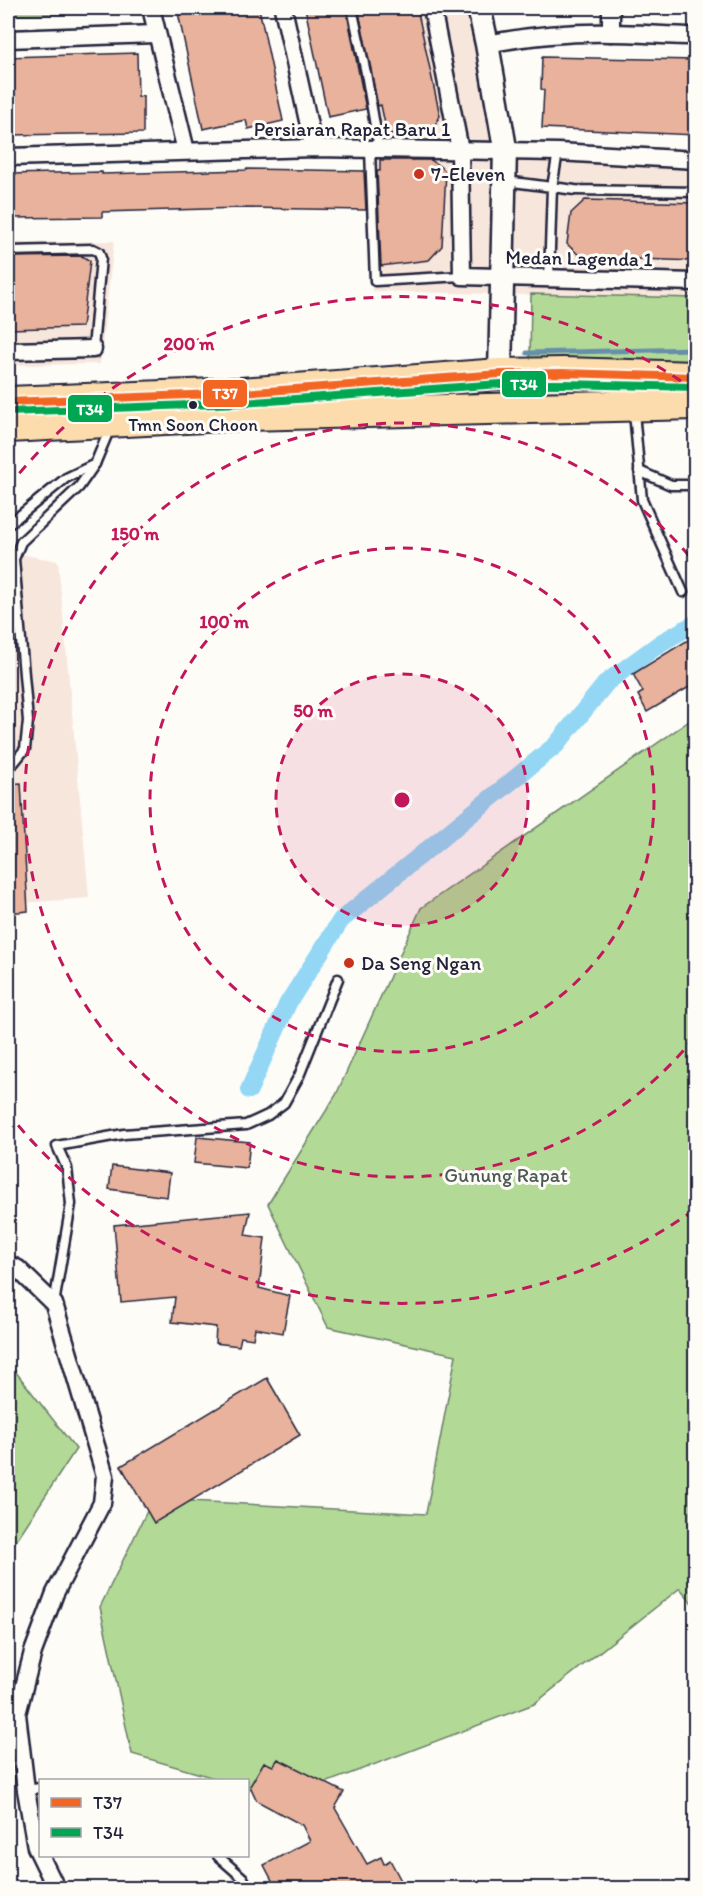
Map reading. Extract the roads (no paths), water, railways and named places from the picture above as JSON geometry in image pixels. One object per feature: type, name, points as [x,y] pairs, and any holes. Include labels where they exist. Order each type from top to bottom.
[{"type":"highway","points":[[8,402],[241,393],[500,374],[563,373],[696,377]]},
{"type":"highway","points":[[500,374],[530,395],[568,406]]},
{"type":"highway","points":[[433,411],[478,395],[493,385],[500,374]]},
{"type":"highway","points":[[8,427],[244,415],[696,404]]},
{"type":"street","points":[[151,8],[186,151]]},
{"type":"street","points":[[283,8],[314,148]]},
{"type":"street","points":[[432,8],[460,150],[462,276]]},
{"type":"street","points":[[479,8],[505,152],[500,374]]},
{"type":"street","points":[[610,33],[611,8]]},
{"type":"street","points":[[8,39],[156,33]]},
{"type":"street","points":[[487,44],[522,37],[610,33],[696,36]]},
{"type":"street","name":"Persiaran Rapat Baru 1","points":[[8,158],[314,148],[558,152],[696,160]]},
{"type":"street","name":"Medan Lagenda 1","points":[[462,276],[696,282]]},
{"type":"street","points":[[8,351],[93,349]]},
{"type":"street","points":[[8,1264],[18,1269],[54,1304],[105,1476],[102,1503],[55,1593],[33,1652],[17,1714],[33,1789],[36,1847],[39,1853]]},
{"type":"street","points":[[41,1857],[56,1888]]},
{"type":"lane","points":[[352,8],[366,73],[375,149],[375,281],[462,276]]},
{"type":"lane","points":[[549,278],[552,187],[558,152]]},
{"type":"lane","points":[[504,181],[575,190],[696,192]]},
{"type":"lane","points":[[8,251],[93,249],[99,252],[102,258],[93,349]]},
{"type":"lane","points":[[633,405],[642,500],[683,592]]},
{"type":"lane","points":[[8,770],[25,749],[28,721],[14,559],[21,542],[79,487],[95,464],[112,422]]},
{"type":"lane","points":[[8,525],[66,478],[95,464]]},
{"type":"lane","points":[[639,471],[670,485],[696,485]]},
{"type":"lane","points":[[8,603],[18,602]]},
{"type":"lane","points":[[54,1304],[71,1204],[67,1168],[57,1146],[124,1134],[246,1125],[268,1115],[284,1103],[299,1076],[338,979]]},
{"type":"lane","points":[[219,1857],[243,1878],[248,1888]]},
{"type":"waterway","points":[[527,353],[696,349]]},
{"type":"waterway","points":[[249,1090],[288,1003],[341,920],[556,745],[607,682],[662,642],[696,623]]},
{"type":"place","name":"7-Eleven","points":[[419,174]]},
{"type":"place","name":"Tmn Soon Choon","points":[[193,405]]},
{"type":"place","name":"Da Seng Ngan","points":[[349,963]]},
{"type":"park label","name":"Gunung Rapat","points":[[506,1175]]}]
